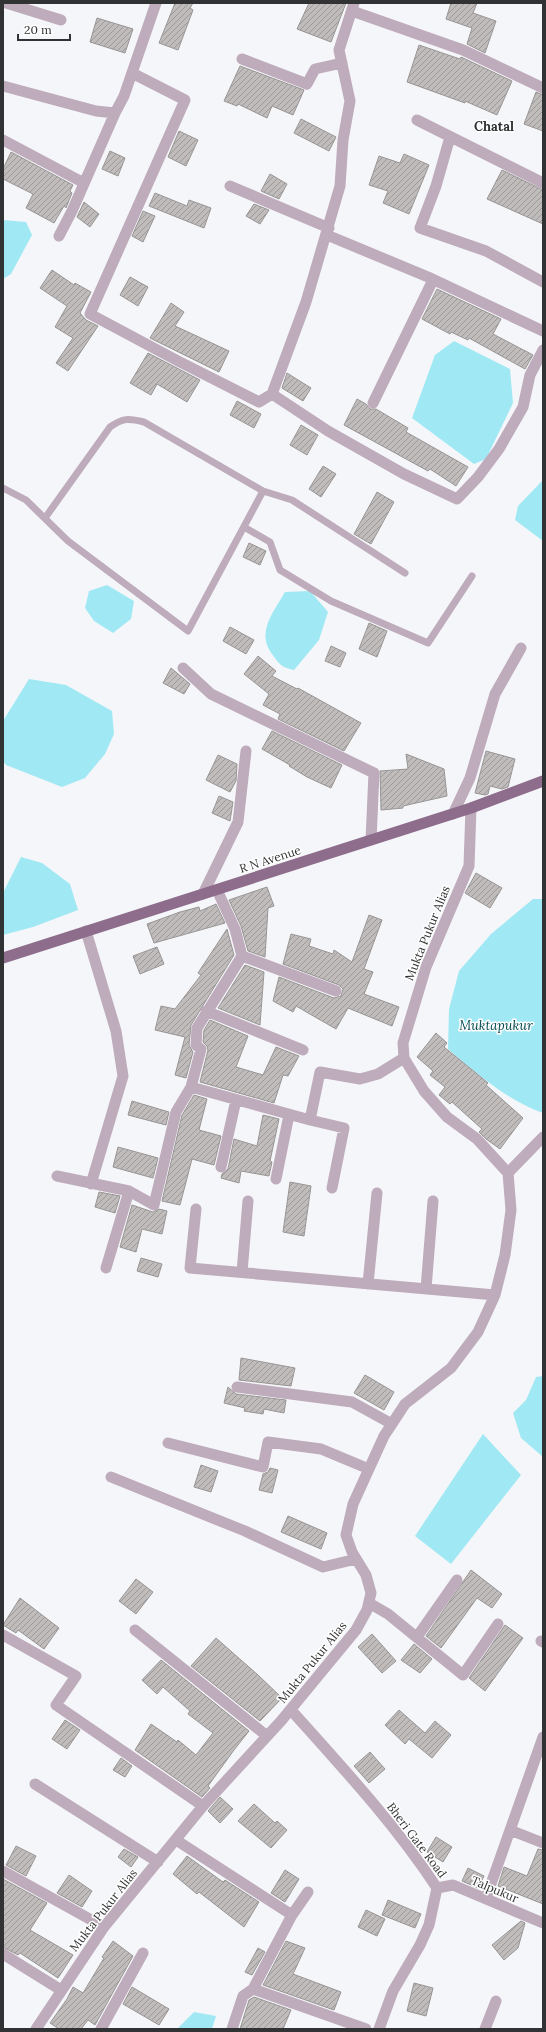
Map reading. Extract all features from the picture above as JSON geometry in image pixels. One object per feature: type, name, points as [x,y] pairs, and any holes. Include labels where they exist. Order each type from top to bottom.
[{"type":"main road","name":"R N Avenue","points":[[3,958],[453,814],[543,781]]},
{"type":"street","points":[[6,3],[61,20]]},
{"type":"street","points":[[59,236],[124,96],[156,3]]},
{"type":"street","points":[[132,73],[185,100],[90,314],[259,402],[272,394],[306,302],[340,186],[344,140],[350,101],[340,50],[353,7],[463,50],[543,88]]},
{"type":"street","points":[[242,59],[307,84],[315,69],[342,63]]},
{"type":"street","points":[[3,86],[96,111],[115,113]]},
{"type":"street","points":[[418,120],[543,183]]},
{"type":"street","points":[[450,137],[436,186],[420,228],[486,251],[543,282]]},
{"type":"street","points":[[3,140],[84,183]]},
{"type":"street","points":[[230,186],[543,331]]},
{"type":"street","points":[[373,403],[433,280]]},
{"type":"street","points":[[272,394],[328,432],[404,474],[457,499],[478,478],[499,449],[522,407],[530,375],[543,350]]},
{"type":"street","points":[[453,814],[470,778],[495,694],[522,648]]},
{"type":"street","points":[[183,668],[211,694],[374,773],[371,840]]},
{"type":"street","points":[[203,894],[238,822],[246,751]]},
{"type":"street","name":"Mukta Pukur Alias","points":[[404,1058],[403,1044],[426,967],[469,866],[471,808]]},
{"type":"street","points":[[57,1176],[129,1191],[154,1205],[176,1112],[191,1087],[201,1049],[196,1045],[197,1028],[242,956],[235,929],[216,890]]},
{"type":"street","points":[[86,931],[116,1031],[123,1076],[91,1184]]},
{"type":"street","points":[[242,956],[336,991]]},
{"type":"street","points":[[206,1012],[303,1050]]},
{"type":"street","points":[[310,1120],[320,1072],[360,1079],[378,1074],[404,1058],[424,1091],[447,1117],[477,1139],[508,1173],[543,1137]]},
{"type":"street","points":[[191,1087],[289,1115],[344,1128],[332,1188]]},
{"type":"street","points":[[221,1166],[236,1100]]},
{"type":"street","points":[[276,1179],[289,1115]]},
{"type":"street","name":"Mukta Pukur Alias","points":[[36,2029],[104,1927],[203,1806],[291,1710],[356,1630],[369,1603],[371,1593],[366,1575],[356,1558],[346,1535],[353,1504],[384,1436],[405,1404],[451,1368],[478,1332],[495,1295],[505,1255],[511,1210],[508,1173]]},
{"type":"street","points":[[106,1268],[129,1191]]},
{"type":"street","points":[[368,1284],[377,1193]]},
{"type":"street","points":[[242,1272],[248,1200]]},
{"type":"street","points":[[426,1289],[433,1201]]},
{"type":"street","points":[[196,1209],[190,1268],[495,1295]]},
{"type":"street","points":[[237,1387],[352,1402],[392,1424]]},
{"type":"street","points":[[168,1444],[263,1468],[268,1442],[321,1449],[369,1469]]},
{"type":"street","points":[[111,1477],[244,1531],[323,1567],[356,1558]]},
{"type":"street","points":[[417,1637],[457,1580]]},
{"type":"street","points":[[369,1603],[388,1614],[463,1675],[498,1624]]},
{"type":"street","points":[[135,1630],[267,1736]]},
{"type":"street","points":[[3,1635],[76,1676],[56,1705],[203,1806]]},
{"type":"street","name":"Bheri Gate Road","points":[[291,1710],[362,1790],[421,1864],[437,1888],[429,1925],[420,1945],[393,1991],[380,2029]]},
{"type":"street","points":[[486,1898],[543,1737]]},
{"type":"street","points":[[35,1784],[158,1862]]},
{"type":"street","points":[[510,1830],[543,1844]]},
{"type":"street","points":[[176,1840],[292,1915]]},
{"type":"street","points":[[3,1871],[104,1927]]},
{"type":"street","name":"Talpukur","points":[[437,1888],[453,1885],[543,1923]]},
{"type":"street","points":[[232,2029],[243,1996],[253,1989],[292,1915],[308,1892]]},
{"type":"street","points":[[101,2029],[143,1953]]},
{"type":"street","points":[[3,1954],[61,1990]]},
{"type":"street","points":[[253,1989],[366,2029]]},
{"type":"street","points":[[485,2029],[496,2001]]},
{"type":"lane","points":[[45,518],[110,427],[121,420],[144,422],[263,491],[292,500],[406,573]]},
{"type":"lane","points":[[3,488],[26,500],[68,541],[188,631],[263,491]]},
{"type":"lane","points":[[244,527],[270,542],[280,570],[331,601],[428,643],[472,576]]},
{"type":"water","points":[[3,220],[26,222],[32,235],[11,274],[3,279]]},
{"type":"water","points":[[454,341],[510,369],[513,403],[486,459],[474,464],[412,418],[435,355]]},
{"type":"water","points":[[542,481],[543,541],[515,520],[518,506]]},
{"type":"water","points":[[107,585],[134,601],[131,619],[113,633],[94,621],[85,608],[89,591]]},
{"type":"water","points":[[310,591],[328,612],[319,640],[294,670],[286,668],[277,661],[267,646],[266,630],[268,623],[271,615],[285,592]]},
{"type":"water","points":[[29,679],[66,685],[112,711],[114,734],[105,754],[85,778],[62,787],[6,765],[3,761],[3,721]]},
{"type":"water","points":[[21,857],[42,863],[70,884],[78,910],[33,927],[3,935],[3,893]]},
{"type":"water","name":"Muktapukur","points":[[533,899],[543,899],[543,1113],[517,1101],[493,1086],[448,1049],[449,1009],[459,971],[491,934]]},
{"type":"water","points":[[543,1376],[543,1457],[521,1438],[513,1413],[526,1400],[536,1377]]},
{"type":"water","points":[[483,1434],[521,1475],[451,1564],[415,1536]]},
{"type":"water","points":[[194,2012],[216,2016],[212,2029],[177,2029]]},
{"type":"building","points":[[175,3],[193,3],[190,8],[193,10],[178,50],[159,43]]},
{"type":"building","points":[[309,3],[346,3],[331,42],[297,29]]},
{"type":"building","points":[[451,3],[477,3],[473,13],[496,21],[485,53],[467,44],[472,28],[446,19]]},
{"type":"building","points":[[97,18],[133,29],[125,53],[90,42]]},
{"type":"building","points":[[419,45],[460,59],[461,57],[512,81],[497,115],[465,101],[465,103],[407,82]]},
{"type":"building","points":[[240,66],[304,90],[293,115],[272,106],[267,118],[238,104],[237,106],[224,101]]},
{"type":"building","points":[[536,92],[543,95],[543,131],[524,124]]},
{"type":"building","points":[[301,119],[336,137],[329,151],[294,133]]},
{"type":"building","points":[[179,131],[198,140],[186,166],[168,157]]},
{"type":"building","points":[[110,151],[125,158],[118,176],[102,169]]},
{"type":"building","points":[[11,152],[73,185],[70,191],[72,193],[66,208],[64,206],[54,223],[26,208],[33,194],[3,179],[3,169]]},
{"type":"building","points":[[404,154],[429,165],[409,214],[383,203],[388,191],[369,185],[379,156],[400,163]]},
{"type":"building","points":[[502,170],[543,190],[543,224],[487,199]]},
{"type":"building","points":[[270,174],[287,184],[279,199],[261,191]]},
{"type":"building","points":[[155,193],[187,206],[189,200],[211,208],[204,228],[149,206]]},
{"type":"building","points":[[84,202],[99,214],[90,227],[77,217]]},
{"type":"building","points":[[254,204],[269,210],[260,224],[246,216]]},
{"type":"building","points":[[143,211],[155,216],[143,242],[132,236]]},
{"type":"building","points":[[52,270],[74,285],[75,283],[91,292],[80,313],[86,320],[98,326],[68,371],[56,363],[73,338],[55,327],[67,306],[40,288]]},
{"type":"building","points":[[130,277],[148,287],[138,306],[120,295]]},
{"type":"building","points":[[437,289],[501,319],[493,334],[533,355],[525,369],[469,338],[468,340],[451,332],[450,334],[422,319]]},
{"type":"building","points":[[171,303],[184,312],[175,326],[229,351],[219,372],[150,338]]},
{"type":"building","points":[[148,353],[200,380],[187,402],[157,384],[151,395],[130,383]]},
{"type":"building","points":[[287,373],[311,388],[303,401],[282,388]]},
{"type":"building","points":[[357,399],[366,404],[370,409],[376,409],[408,428],[406,432],[468,467],[456,486],[430,469],[428,471],[344,425]]},
{"type":"building","points":[[237,401],[261,414],[254,428],[230,415]]},
{"type":"building","points":[[301,425],[318,435],[307,455],[290,445]]},
{"type":"building","points":[[323,466],[336,474],[321,497],[309,489]]},
{"type":"building","points":[[377,492],[394,502],[371,544],[354,534]]},
{"type":"building","points":[[249,543],[266,551],[260,565],[243,557]]},
{"type":"building","points":[[369,623],[387,631],[377,657],[359,649]]},
{"type":"building","points":[[230,627],[254,640],[246,654],[223,641]]},
{"type":"building","points":[[331,646],[346,653],[340,667],[325,661]]},
{"type":"building","points":[[258,656],[276,671],[272,676],[297,689],[298,688],[361,723],[344,751],[278,719],[280,714],[263,705],[269,694],[244,674]]},
{"type":"building","points":[[171,668],[190,684],[184,694],[163,683]]},
{"type":"building","points":[[272,731],[342,765],[331,788],[307,777],[289,766],[290,765],[262,749]]},
{"type":"building","points":[[486,751],[515,759],[508,787],[502,789],[490,786],[488,794],[485,795],[475,793]]},
{"type":"building","points":[[406,754],[444,769],[447,796],[403,806],[403,808],[381,810],[380,771],[408,769]]},
{"type":"building","points":[[218,755],[237,764],[236,781],[230,792],[206,780]]},
{"type":"building","points":[[219,796],[233,802],[230,821],[212,813]]},
{"type":"building","points":[[476,873],[502,888],[490,908],[465,893]]},
{"type":"building","points":[[267,887],[274,906],[268,908],[265,957],[248,951],[241,926],[229,900]]},
{"type":"building","points":[[216,904],[225,923],[154,943],[147,924],[180,912],[199,907],[200,911]]},
{"type":"building","points":[[369,915],[382,920],[364,969],[373,972],[364,994],[399,1007],[392,1026],[348,1008],[336,1029],[296,1006],[293,1012],[273,1001],[279,977],[334,998],[341,996],[343,989],[339,985],[283,964],[291,934],[311,939],[309,946],[333,954],[334,950],[352,962]]},
{"type":"building","points":[[227,929],[234,955],[191,1025],[189,1045],[193,1052],[186,1078],[175,1075],[185,1037],[155,1030],[161,1006],[175,1009],[201,975],[198,973]]},
{"type":"building","points":[[157,947],[164,964],[140,974],[133,956]]},
{"type":"building","points":[[245,965],[264,972],[260,1025],[218,1008]]},
{"type":"building","points":[[210,1020],[248,1036],[236,1067],[263,1075],[276,1047],[299,1056],[288,1076],[283,1075],[274,1103],[200,1082],[208,1050],[207,1046],[203,1042],[204,1030]]},
{"type":"building","points":[[436,1033],[447,1043],[444,1047],[488,1083],[486,1085],[523,1118],[500,1149],[486,1139],[479,1132],[482,1129],[452,1102],[450,1104],[439,1095],[445,1087],[430,1075],[433,1071],[417,1057]]},
{"type":"building","points":[[194,1095],[207,1099],[199,1130],[221,1136],[214,1165],[192,1159],[180,1205],[162,1201],[182,1115]]},
{"type":"building","points":[[132,1101],[169,1112],[166,1125],[128,1115]]},
{"type":"building","points":[[263,1115],[279,1119],[270,1161],[272,1162],[269,1176],[241,1171],[239,1183],[221,1178],[222,1174],[228,1169],[234,1139],[257,1146]]},
{"type":"building","points":[[118,1147],[158,1158],[153,1178],[113,1167]]},
{"type":"building","points":[[290,1182],[311,1186],[304,1236],[283,1232]]},
{"type":"building","points":[[99,1192],[120,1196],[115,1213],[95,1207]]},
{"type":"building","points":[[132,1205],[153,1212],[159,1209],[167,1211],[162,1234],[142,1229],[136,1252],[120,1247]]},
{"type":"building","points":[[141,1258],[162,1264],[158,1277],[137,1271]]},
{"type":"building","points":[[241,1358],[295,1368],[291,1386],[239,1380]]},
{"type":"building","points":[[365,1375],[394,1392],[384,1410],[354,1393]]},
{"type":"building","points":[[228,1387],[236,1394],[286,1400],[284,1413],[264,1409],[263,1414],[244,1411],[245,1408],[224,1403]]},
{"type":"building","points":[[201,1465],[218,1471],[211,1492],[194,1487]]},
{"type":"building","points":[[270,1468],[278,1470],[272,1493],[259,1490],[263,1474],[268,1472]]},
{"type":"building","points":[[288,1516],[327,1533],[321,1549],[281,1532]]},
{"type":"building","points":[[471,1570],[502,1594],[492,1608],[477,1598],[441,1648],[426,1636]]},
{"type":"building","points":[[136,1579],[153,1592],[136,1614],[119,1601]]},
{"type":"building","points":[[20,1598],[59,1628],[44,1649],[18,1630],[16,1633],[3,1625]]},
{"type":"building","points":[[505,1625],[523,1638],[485,1691],[469,1678]]},
{"type":"building","points":[[372,1634],[396,1661],[382,1673],[358,1647]]},
{"type":"building","points":[[216,1638],[282,1698],[260,1721],[191,1666]]},
{"type":"building","points":[[414,1644],[432,1659],[420,1673],[401,1660]]},
{"type":"building","points":[[161,1660],[249,1731],[208,1786],[210,1788],[202,1797],[135,1750],[151,1724],[177,1742],[178,1740],[196,1755],[213,1733],[188,1714],[190,1711],[163,1687],[157,1694],[142,1680]]},
{"type":"building","points":[[399,1710],[425,1733],[435,1721],[451,1735],[432,1758],[409,1739],[405,1744],[385,1725]]},
{"type":"building","points":[[65,1720],[80,1730],[67,1749],[52,1739]]},
{"type":"building","points":[[370,1752],[385,1769],[369,1783],[354,1766]]},
{"type":"building","points":[[121,1758],[132,1766],[125,1777],[113,1770]]},
{"type":"building","points":[[220,1797],[233,1809],[220,1823],[208,1811]]},
{"type":"building","points":[[254,1804],[275,1823],[277,1821],[287,1830],[271,1848],[238,1821]]},
{"type":"building","points":[[436,1837],[452,1847],[443,1862],[427,1852]]},
{"type":"building","points":[[16,1846],[36,1856],[26,1876],[6,1865]]},
{"type":"building","points":[[124,1849],[138,1857],[131,1867],[118,1857]]},
{"type":"building","points":[[538,1849],[543,1850],[543,1904],[498,1886],[504,1867],[527,1876]]},
{"type":"building","points":[[187,1856],[223,1882],[225,1880],[259,1902],[244,1927],[199,1892],[197,1894],[173,1874]]},
{"type":"building","points":[[468,1868],[484,1876],[478,1888],[462,1881]]},
{"type":"building","points":[[285,1870],[299,1879],[285,1902],[271,1893]]},
{"type":"building","points":[[69,1875],[92,1891],[82,1907],[57,1893]]},
{"type":"building","points":[[3,1879],[47,1903],[30,1930],[73,1955],[58,1978],[20,1953],[18,1955],[3,1947]]},
{"type":"building","points":[[388,1900],[421,1914],[415,1928],[382,1915]]},
{"type":"building","points":[[366,1910],[385,1919],[377,1936],[358,1927]]},
{"type":"building","points":[[521,1921],[525,1923],[518,1948],[504,1960],[492,1945]]},
{"type":"building","points":[[113,1941],[133,1956],[95,2025],[88,2020],[81,2029],[59,2029],[50,2023],[67,1999],[73,1987],[83,1993],[104,1958],[102,1957]]},
{"type":"building","points":[[286,1941],[305,1948],[293,1974],[341,1992],[334,2010],[263,1985]]},
{"type":"building","points":[[258,1948],[265,1952],[252,1975],[245,1972]]},
{"type":"building","points":[[414,1983],[433,1988],[426,2016],[407,2011]]},
{"type":"building","points":[[132,1987],[169,2009],[159,2025],[123,2004]]},
{"type":"building","points":[[254,1997],[291,2010],[283,2029],[240,2029],[249,2000]]},
{"type":"district","name":"Chatal","points":[[494,126]]}]
